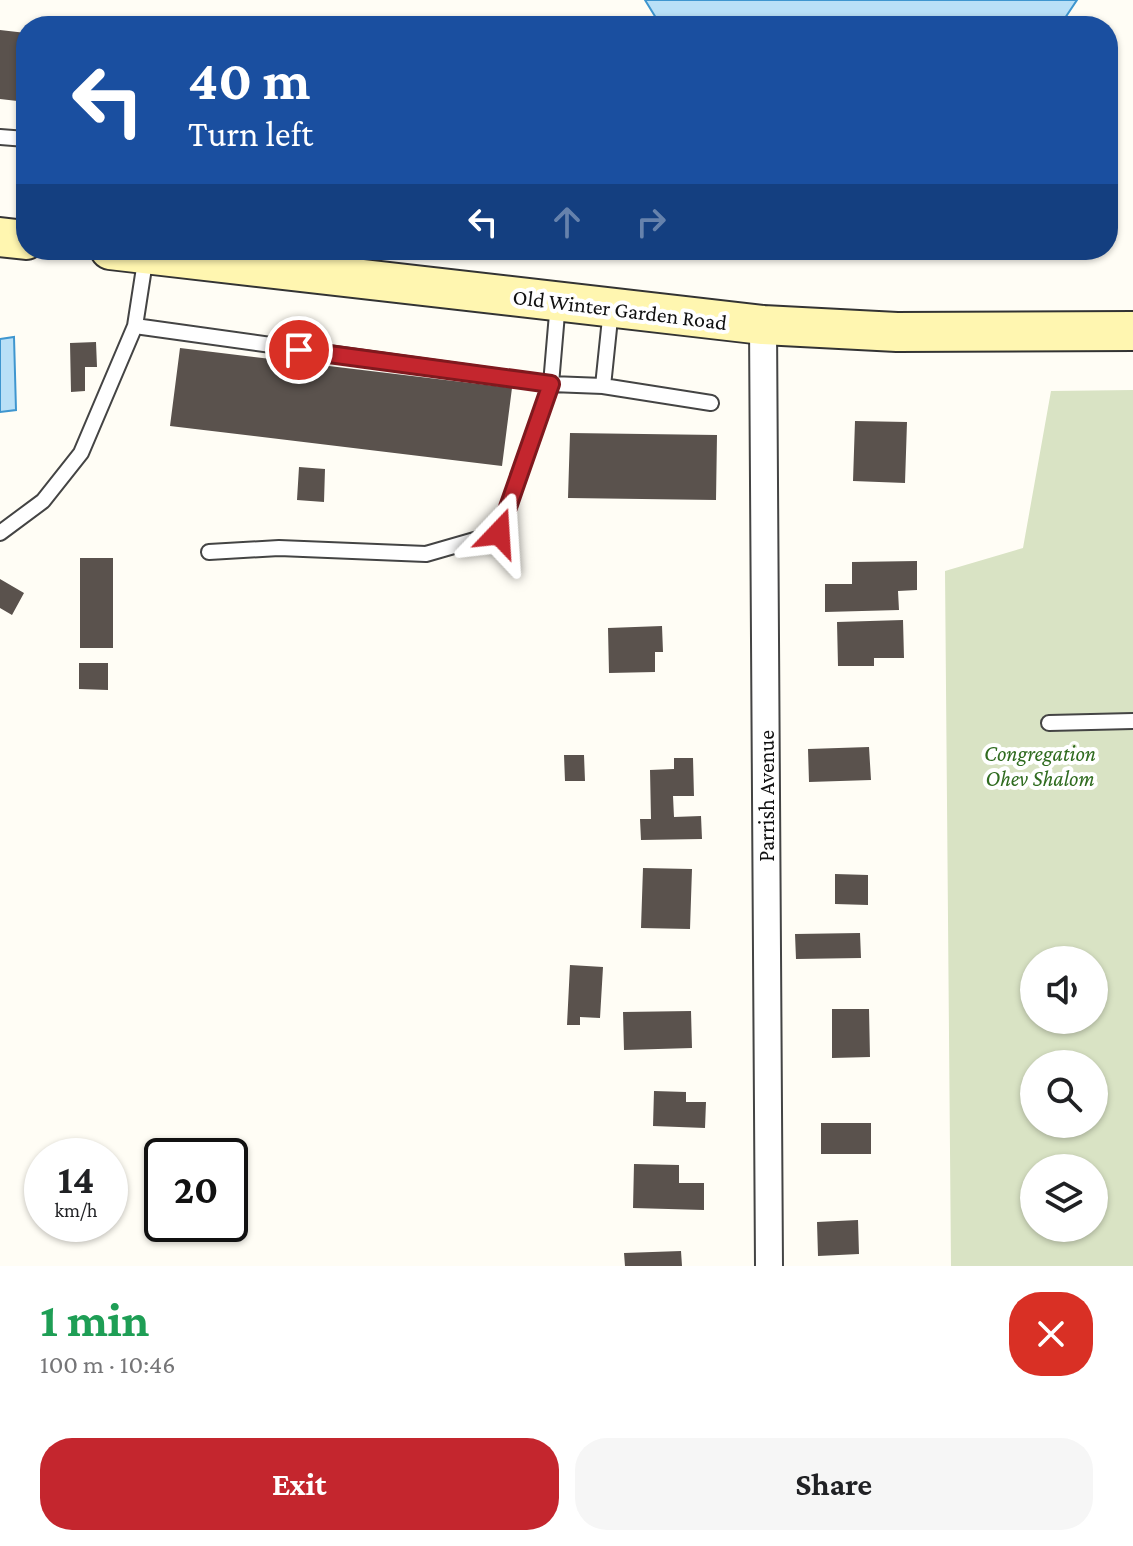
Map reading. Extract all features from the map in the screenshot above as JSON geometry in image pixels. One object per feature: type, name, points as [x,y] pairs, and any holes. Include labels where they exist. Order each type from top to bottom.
[{"type":"main road","name":"Old Winter Garden Road","points":[[239,260],[558,302],[763,325],[897,332],[1133,331]]},
{"type":"street","name":"Parrish Avenue","points":[[763,325],[769,1266]]},
{"type":"lane","points":[[0,533],[43,501],[81,453],[135,326],[129,260]]},
{"type":"lane","points":[[209,552],[279,548],[426,554],[499,533],[551,384],[558,302]]},
{"type":"lane","points":[[603,386],[611,308]]},
{"type":"lane","points":[[135,326],[551,384],[603,386],[711,403]]},
{"type":"lane","points":[[1049,723],[1133,721]]},
{"type":"green space","name":"Congregation Ohev Shalom","points":[[1133,390],[1133,1266],[951,1266],[945,571],[1023,548],[1051,391]]},
{"type":"water","points":[[645,0],[1077,0],[1066,16],[655,16]]},
{"type":"water","points":[[14,337],[16,410],[0,412],[0,339]]},
{"type":"building","points":[[0,30],[16,32],[16,101],[0,99]]},
{"type":"building","points":[[96,342],[97,367],[85,367],[85,391],[71,392],[70,343]]},
{"type":"building","points":[[180,348],[512,388],[502,466],[170,426]]},
{"type":"building","points":[[855,421],[907,422],[905,483],[853,481]]},
{"type":"building","points":[[570,433],[717,435],[716,500],[568,498]]},
{"type":"building","points":[[299,467],[325,469],[324,502],[297,500]]},
{"type":"building","points":[[80,558],[113,558],[113,648],[80,648]]},
{"type":"building","points":[[917,561],[917,590],[898,591],[899,610],[825,612],[825,584],[852,584],[852,562]]},
{"type":"building","points":[[0,579],[24,593],[12,615],[0,608]]},
{"type":"building","points":[[903,620],[904,658],[874,658],[874,666],[838,666],[837,622]]},
{"type":"building","points":[[662,626],[663,652],[655,652],[655,672],[609,673],[608,628]]},
{"type":"building","points":[[79,663],[108,663],[108,690],[79,689]]},
{"type":"building","points":[[869,747],[871,780],[809,782],[808,749]]},
{"type":"building","points":[[564,755],[584,755],[585,781],[565,781]]},
{"type":"building","points":[[674,758],[693,758],[694,796],[673,796],[674,817],[701,816],[702,839],[641,840],[640,819],[651,819],[650,770],[674,769]]},
{"type":"building","points":[[643,868],[692,869],[690,929],[641,928]]},
{"type":"building","points":[[835,874],[868,875],[868,905],[835,904]]},
{"type":"building","points":[[860,933],[861,958],[796,959],[795,934]]},
{"type":"building","points":[[570,965],[603,967],[600,1018],[580,1017],[580,1025],[567,1025]]},
{"type":"building","points":[[832,1009],[869,1009],[870,1057],[832,1058]]},
{"type":"building","points":[[691,1011],[692,1048],[624,1050],[623,1012]]},
{"type":"building","points":[[654,1091],[686,1092],[686,1102],[706,1102],[705,1128],[653,1126]]},
{"type":"building","points":[[821,1123],[871,1123],[871,1154],[821,1154]]},
{"type":"building","points":[[634,1164],[679,1165],[679,1183],[704,1183],[704,1210],[633,1208]]},
{"type":"building","points":[[858,1220],[859,1254],[818,1256],[817,1222]]},
{"type":"building","points":[[681,1251],[682,1266],[625,1266],[624,1253]]},
{"type":"route","points":[[299,350],[551,384],[499,533]]}]
